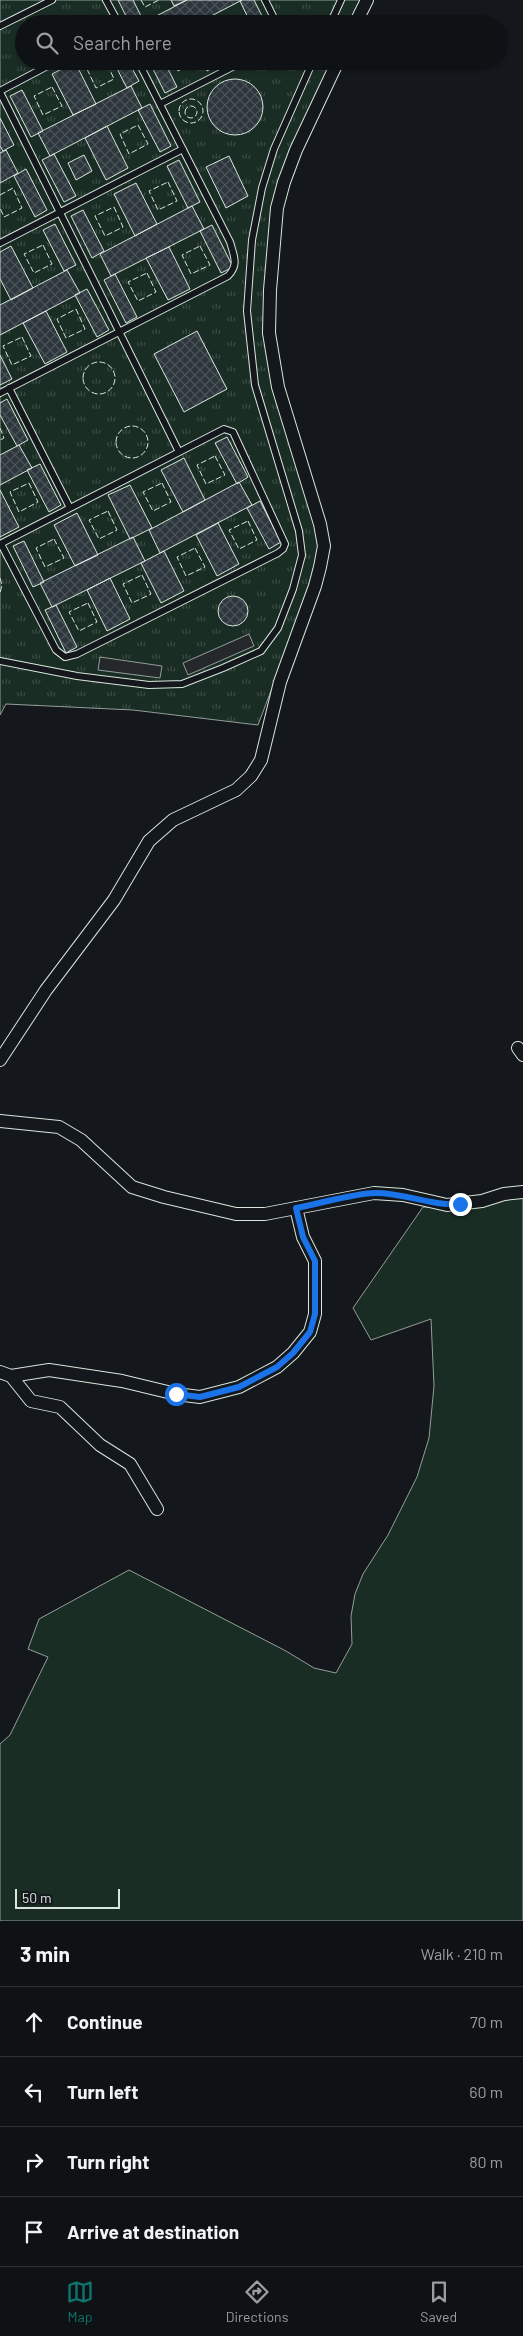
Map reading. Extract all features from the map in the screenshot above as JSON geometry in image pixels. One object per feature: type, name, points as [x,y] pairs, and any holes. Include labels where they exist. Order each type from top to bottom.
[{"type":"street","points":[[360,15],[367,0]]},
{"type":"street","points":[[0,1060],[46,990],[114,900],[149,841],[173,820],[236,790],[251,776],[261,760],[280,682],[315,586],[324,546],[320,524],[278,387],[269,333],[273,238],[277,208],[284,182],[296,150],[334,70]]},
{"type":"street","points":[[0,1121],[59,1127],[82,1140],[132,1187],[164,1197],[236,1214],[265,1214],[374,1193],[403,1195],[447,1205],[523,1192]]},
{"type":"street","points":[[6,1374],[49,1370],[122,1381],[176,1394],[200,1397],[239,1387],[277,1367],[293,1353],[310,1332],[315,1314],[315,1261],[303,1237],[296,1208]]},
{"type":"street","points":[[6,1374],[31,1401],[60,1406],[100,1445],[130,1464],[157,1509]]},
{"type":"lane","points":[[22,15],[52,0]]},
{"type":"lane","points":[[106,0],[114,15]]},
{"type":"lane","points":[[265,0],[272,15]]},
{"type":"lane","points":[[334,15],[341,0]]},
{"type":"lane","points":[[0,26],[15,18]]},
{"type":"lane","points":[[41,70],[0,91],[179,452]]},
{"type":"lane","points":[[0,393],[228,276],[235,269],[236,262],[230,242],[143,70]]},
{"type":"lane","points":[[160,104],[226,70]]},
{"type":"lane","points":[[0,661],[77,676],[122,682],[149,685],[182,684],[261,650],[278,628],[293,589],[302,555],[299,531],[254,385],[247,311],[252,240],[262,188],[274,149],[309,70]]},
{"type":"lane","points":[[0,243],[183,149]]},
{"type":"lane","points":[[9,388],[70,508]]},
{"type":"lane","points":[[224,429],[233,432],[285,544],[283,549],[77,654],[65,657],[56,650],[1,544],[70,508],[224,429]]},
{"type":"green space","points":[[0,0],[361,0],[354,15],[15,15],[15,70],[329,70],[281,177],[265,333],[316,525],[319,546],[304,604],[258,725],[133,710],[6,704],[0,715]]},
{"type":"green space","points":[[523,1196],[523,1921],[0,1921],[0,1744],[10,1735],[48,1657],[28,1649],[39,1619],[129,1570],[286,1651],[314,1668],[336,1673],[352,1644],[351,1616],[355,1594],[363,1574],[388,1535],[417,1477],[429,1438],[434,1386],[431,1319],[371,1340],[353,1308],[423,1207],[468,1209],[505,1197]]},
{"type":"shaded area","points":[[249,634],[254,646],[188,675],[183,663]]},
{"type":"shaded area","points":[[100,657],[162,666],[160,678],[98,670]]},
{"type":"building","points":[[118,0],[133,0],[140,15],[126,15]]},
{"type":"building","points":[[171,0],[187,0],[174,6]]},
{"type":"building","points":[[187,0],[242,0],[213,15],[158,15]]},
{"type":"building","points":[[254,0],[262,15],[247,15],[240,1]]},
{"type":"building","points":[[60,70],[79,70],[96,104],[73,115],[52,74]]},
{"type":"building","points":[[118,70],[133,70],[139,81],[127,88]]},
{"type":"building","points":[[154,70],[168,70],[177,87],[165,93]]},
{"type":"building","points":[[235,79],[250,84],[258,92],[263,107],[258,122],[250,130],[235,135],[220,130],[212,122],[207,107],[212,92],[220,84]]},
{"type":"building","points":[[131,86],[142,108],[50,156],[38,133]]},
{"type":"building","points":[[22,90],[43,131],[31,137],[10,96]]},
{"type":"building","points":[[150,104],[171,146],[160,152],[138,110]]},
{"type":"building","points":[[0,118],[14,145],[3,151],[0,146]]},
{"type":"building","points":[[107,126],[128,168],[106,180],[85,138]]},
{"type":"building","points":[[6,150],[18,173],[0,183],[0,153]]},
{"type":"building","points":[[54,154],[76,196],[64,202],[42,160]]},
{"type":"building","points":[[84,155],[92,171],[76,180],[68,163]]},
{"type":"building","points":[[229,156],[248,196],[226,208],[206,167]]},
{"type":"building","points":[[179,160],[200,202],[188,208],[167,166]]},
{"type":"building","points":[[26,169],[47,210],[35,217],[14,176]]},
{"type":"building","points":[[136,183],[157,224],[135,236],[114,194]]},
{"type":"building","points":[[192,206],[204,229],[111,276],[100,254]]},
{"type":"building","points":[[83,210],[104,251],[92,258],[71,216]]},
{"type":"building","points":[[55,224],[76,265],[64,271],[43,230]]},
{"type":"building","points":[[212,225],[233,267],[221,273],[200,231]]},
{"type":"building","points":[[11,246],[33,288],[11,300],[0,279],[0,252]]},
{"type":"building","points":[[169,247],[190,289],[168,300],[146,258]]},
{"type":"building","points":[[67,270],[80,293],[0,335],[0,305]]},
{"type":"building","points":[[115,274],[137,317],[126,323],[104,280]]},
{"type":"building","points":[[87,289],[109,330],[97,337],[75,295]]},
{"type":"building","points":[[46,311],[67,352],[45,364],[23,323]]},
{"type":"building","points":[[197,331],[227,389],[184,412],[154,354]]},
{"type":"building","points":[[0,355],[12,379],[0,385]]},
{"type":"building","points":[[7,399],[28,440],[17,446],[0,415],[0,403]]},
{"type":"building","points":[[227,437],[248,477],[237,484],[215,443]]},
{"type":"building","points":[[19,445],[32,468],[0,485],[0,455]]},
{"type":"building","points":[[184,458],[205,500],[183,512],[161,470]]},
{"type":"building","points":[[40,464],[61,505],[49,512],[27,470]]},
{"type":"building","points":[[239,482],[252,505],[160,553],[149,530]]},
{"type":"building","points":[[130,485],[152,528],[130,539],[108,495]]},
{"type":"building","points":[[0,490],[19,527],[0,537]]},
{"type":"building","points":[[260,501],[281,542],[269,549],[247,508]]},
{"type":"building","points":[[77,513],[98,555],[75,566],[54,525]]},
{"type":"building","points":[[218,523],[239,564],[217,576],[196,535]]},
{"type":"building","points":[[133,537],[145,561],[52,607],[40,583]]},
{"type":"building","points":[[24,541],[44,582],[33,587],[13,546]]},
{"type":"building","points":[[164,551],[184,591],[161,603],[141,563]]},
{"type":"building","points":[[110,578],[130,619],[107,631],[87,590]]},
{"type":"building","points":[[233,596],[239,597],[247,605],[247,617],[239,625],[233,626],[227,625],[219,617],[218,611],[219,605],[227,597]]},
{"type":"building","points":[[56,605],[77,647],[66,653],[45,610]]},
{"type":"fence","points":[[141,0],[145,7],[159,0]]},
{"type":"fence","points":[[87,70],[96,88],[114,79],[110,70]]},
{"type":"fence","points":[[52,87],[62,106],[43,115],[34,96],[52,87]]},
{"type":"fence","points":[[191,99],[200,102],[203,111],[200,120],[191,123],[182,120],[179,111],[182,102],[191,99]]},
{"type":"fence","points":[[189,106],[193,106],[197,112],[193,118],[189,118],[185,114],[185,110],[189,106]]},
{"type":"fence","points":[[138,125],[148,144],[129,154],[120,134],[138,125]]},
{"type":"fence","points":[[168,182],[177,201],[158,210],[149,191],[168,182]]},
{"type":"fence","points":[[0,195],[13,188],[22,208],[4,217],[0,208]]},
{"type":"fence","points":[[114,207],[123,227],[105,236],[95,216],[114,207]]},
{"type":"fence","points":[[43,245],[52,264],[34,273],[24,254],[43,245]]},
{"type":"fence","points":[[200,246],[210,265],[191,274],[182,255],[200,246]]},
{"type":"fence","points":[[147,273],[156,292],[138,301],[128,282],[147,273]]},
{"type":"fence","points":[[76,309],[85,329],[66,338],[57,319],[76,309]]},
{"type":"fence","points":[[22,337],[31,356],[12,365],[3,346],[22,337]]},
{"type":"fence","points":[[99,362],[105,363],[110,367],[114,372],[115,378],[114,384],[110,389],[105,393],[99,394],[93,393],[88,389],[84,384],[83,378],[84,372],[88,367],[93,363],[99,362]]},
{"type":"fence","points":[[132,426],[138,427],[143,431],[147,436],[148,442],[147,448],[143,453],[138,457],[132,458],[126,457],[121,453],[117,448],[116,442],[117,436],[121,431],[126,427],[132,426]]},
{"type":"fence","points":[[0,428],[4,438],[0,440]]},
{"type":"fence","points":[[215,456],[225,475],[206,484],[197,465],[215,456]]},
{"type":"fence","points":[[29,483],[38,502],[19,512],[10,492],[29,483]]},
{"type":"fence","points":[[162,483],[171,502],[153,511],[143,492],[162,483]]},
{"type":"fence","points":[[108,511],[117,530],[99,539],[89,520],[108,511]]},
{"type":"fence","points":[[248,521],[257,540],[239,549],[229,530],[248,521]]},
{"type":"fence","points":[[54,539],[64,558],[45,567],[36,548],[54,539]]},
{"type":"fence","points":[[195,548],[205,567],[186,576],[177,557],[195,548]]},
{"type":"fence","points":[[142,575],[151,594],[132,603],[123,584],[142,575]]},
{"type":"fence","points":[[0,578],[2,585],[0,593]]},
{"type":"fence","points":[[88,603],[97,622],[79,631],[69,612],[88,603]]},
{"type":"route","points":[[176,1394],[200,1397],[239,1387],[277,1367],[293,1353],[310,1332],[315,1314],[315,1261],[303,1237],[296,1208],[374,1193],[403,1195],[447,1205],[460,1204]]}]
